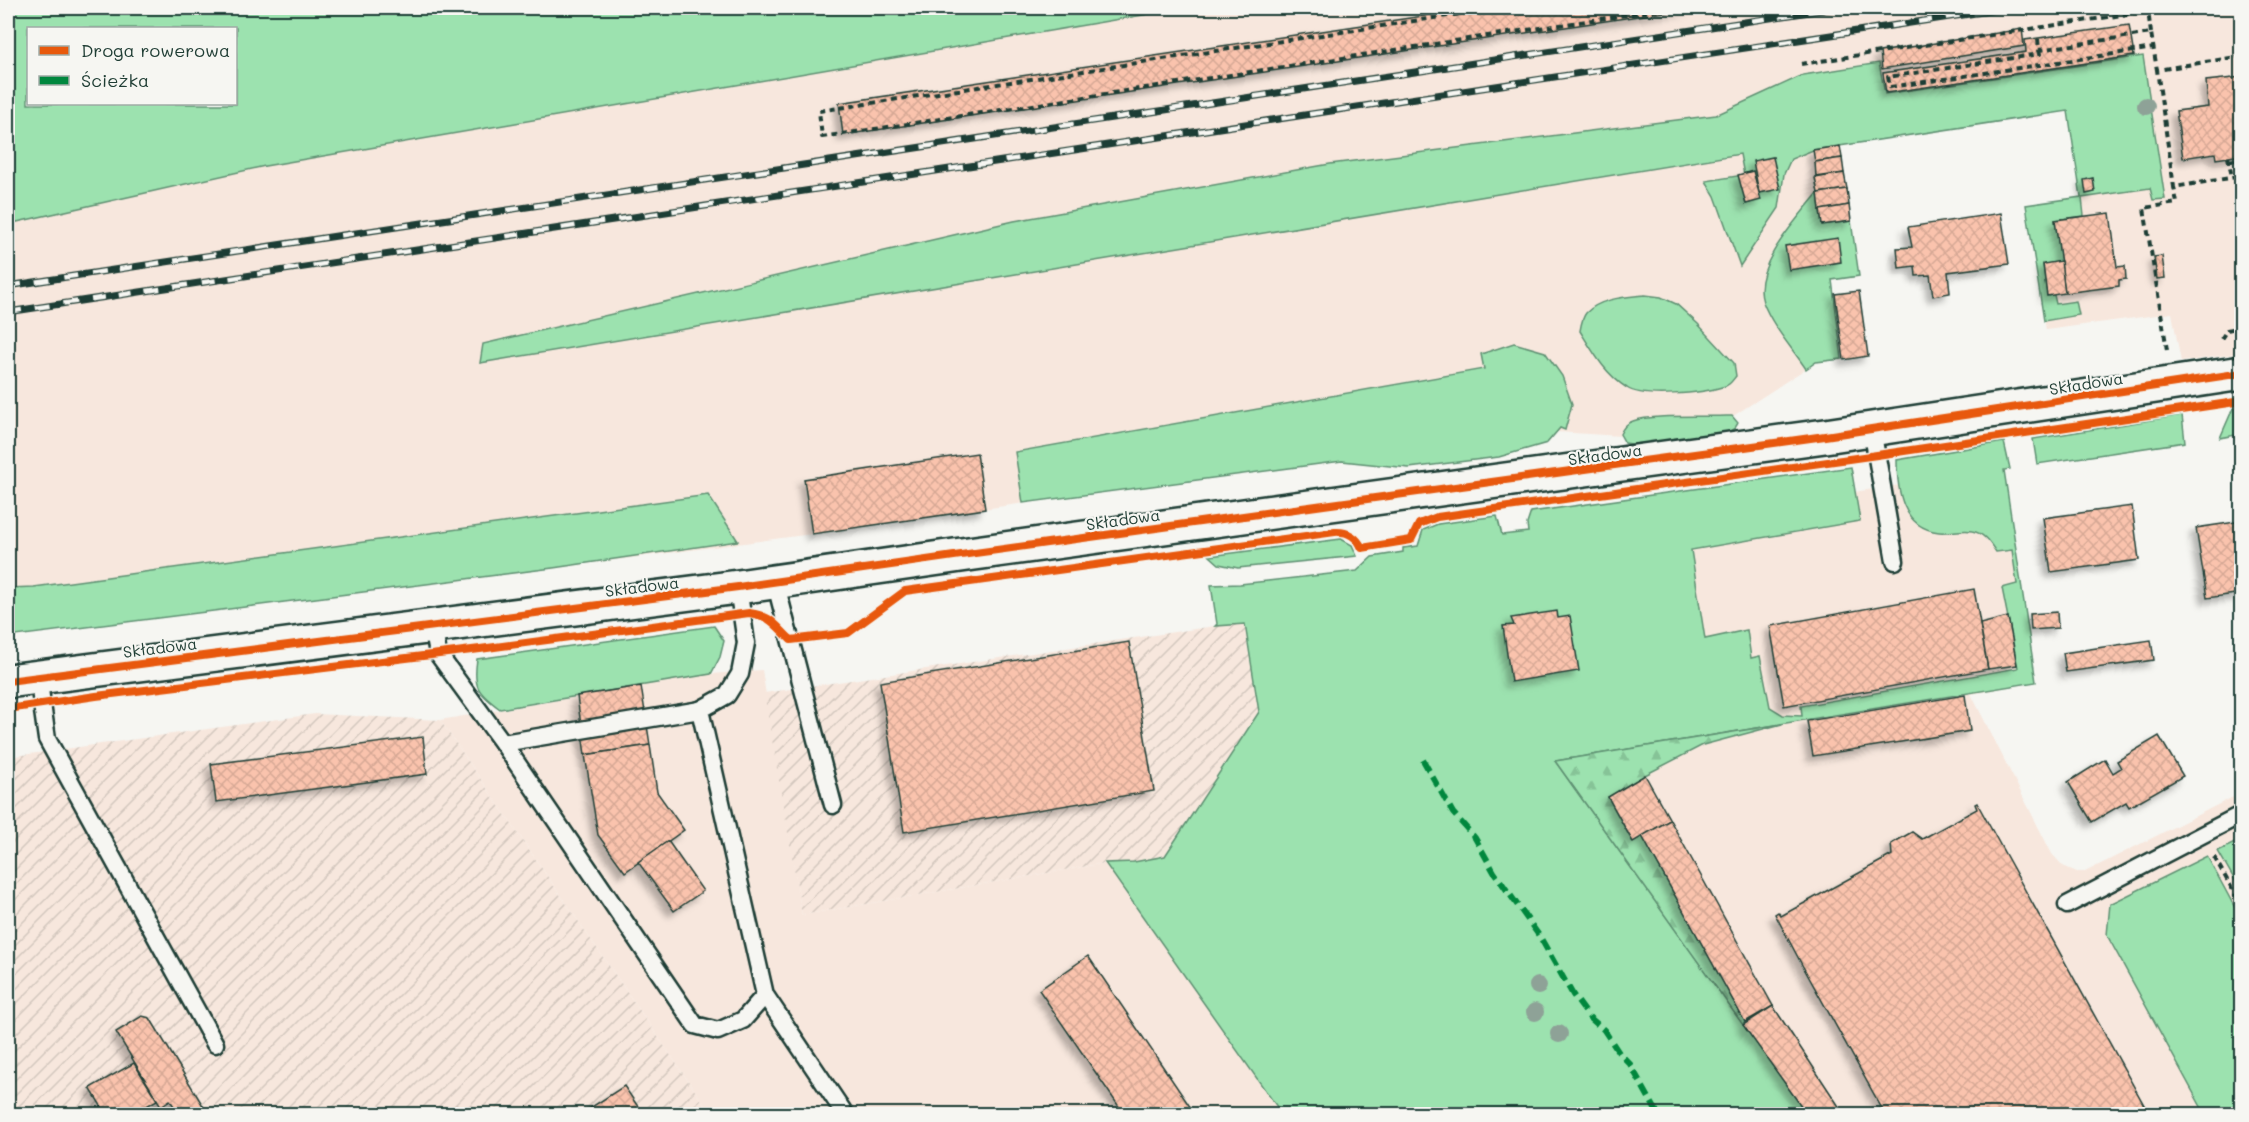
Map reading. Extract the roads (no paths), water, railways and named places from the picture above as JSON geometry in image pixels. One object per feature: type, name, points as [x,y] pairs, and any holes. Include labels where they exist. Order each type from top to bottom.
[{"type":"street","name":"Składowa","points":[[23,679],[738,587],[1872,429],[2241,373]]},
{"type":"lane","points":[[1872,429],[1895,561]]},
{"type":"lane","points":[[775,581],[833,805]]},
{"type":"lane","points":[[503,743],[700,710],[727,695],[740,674],[747,642],[738,587]]},
{"type":"lane","points":[[433,626],[438,654],[503,743],[695,1025],[718,1031],[726,1028],[743,1020],[765,994]]},
{"type":"lane","points":[[23,679],[47,739],[215,1044]]},
{"type":"lane","points":[[700,710],[765,994],[845,1114]]},
{"type":"lane","points":[[2067,905],[2241,814]]},
{"type":"railway","points":[[8,286],[1836,8]]},
{"type":"railway","points":[[8,312],[2009,8]]}]
